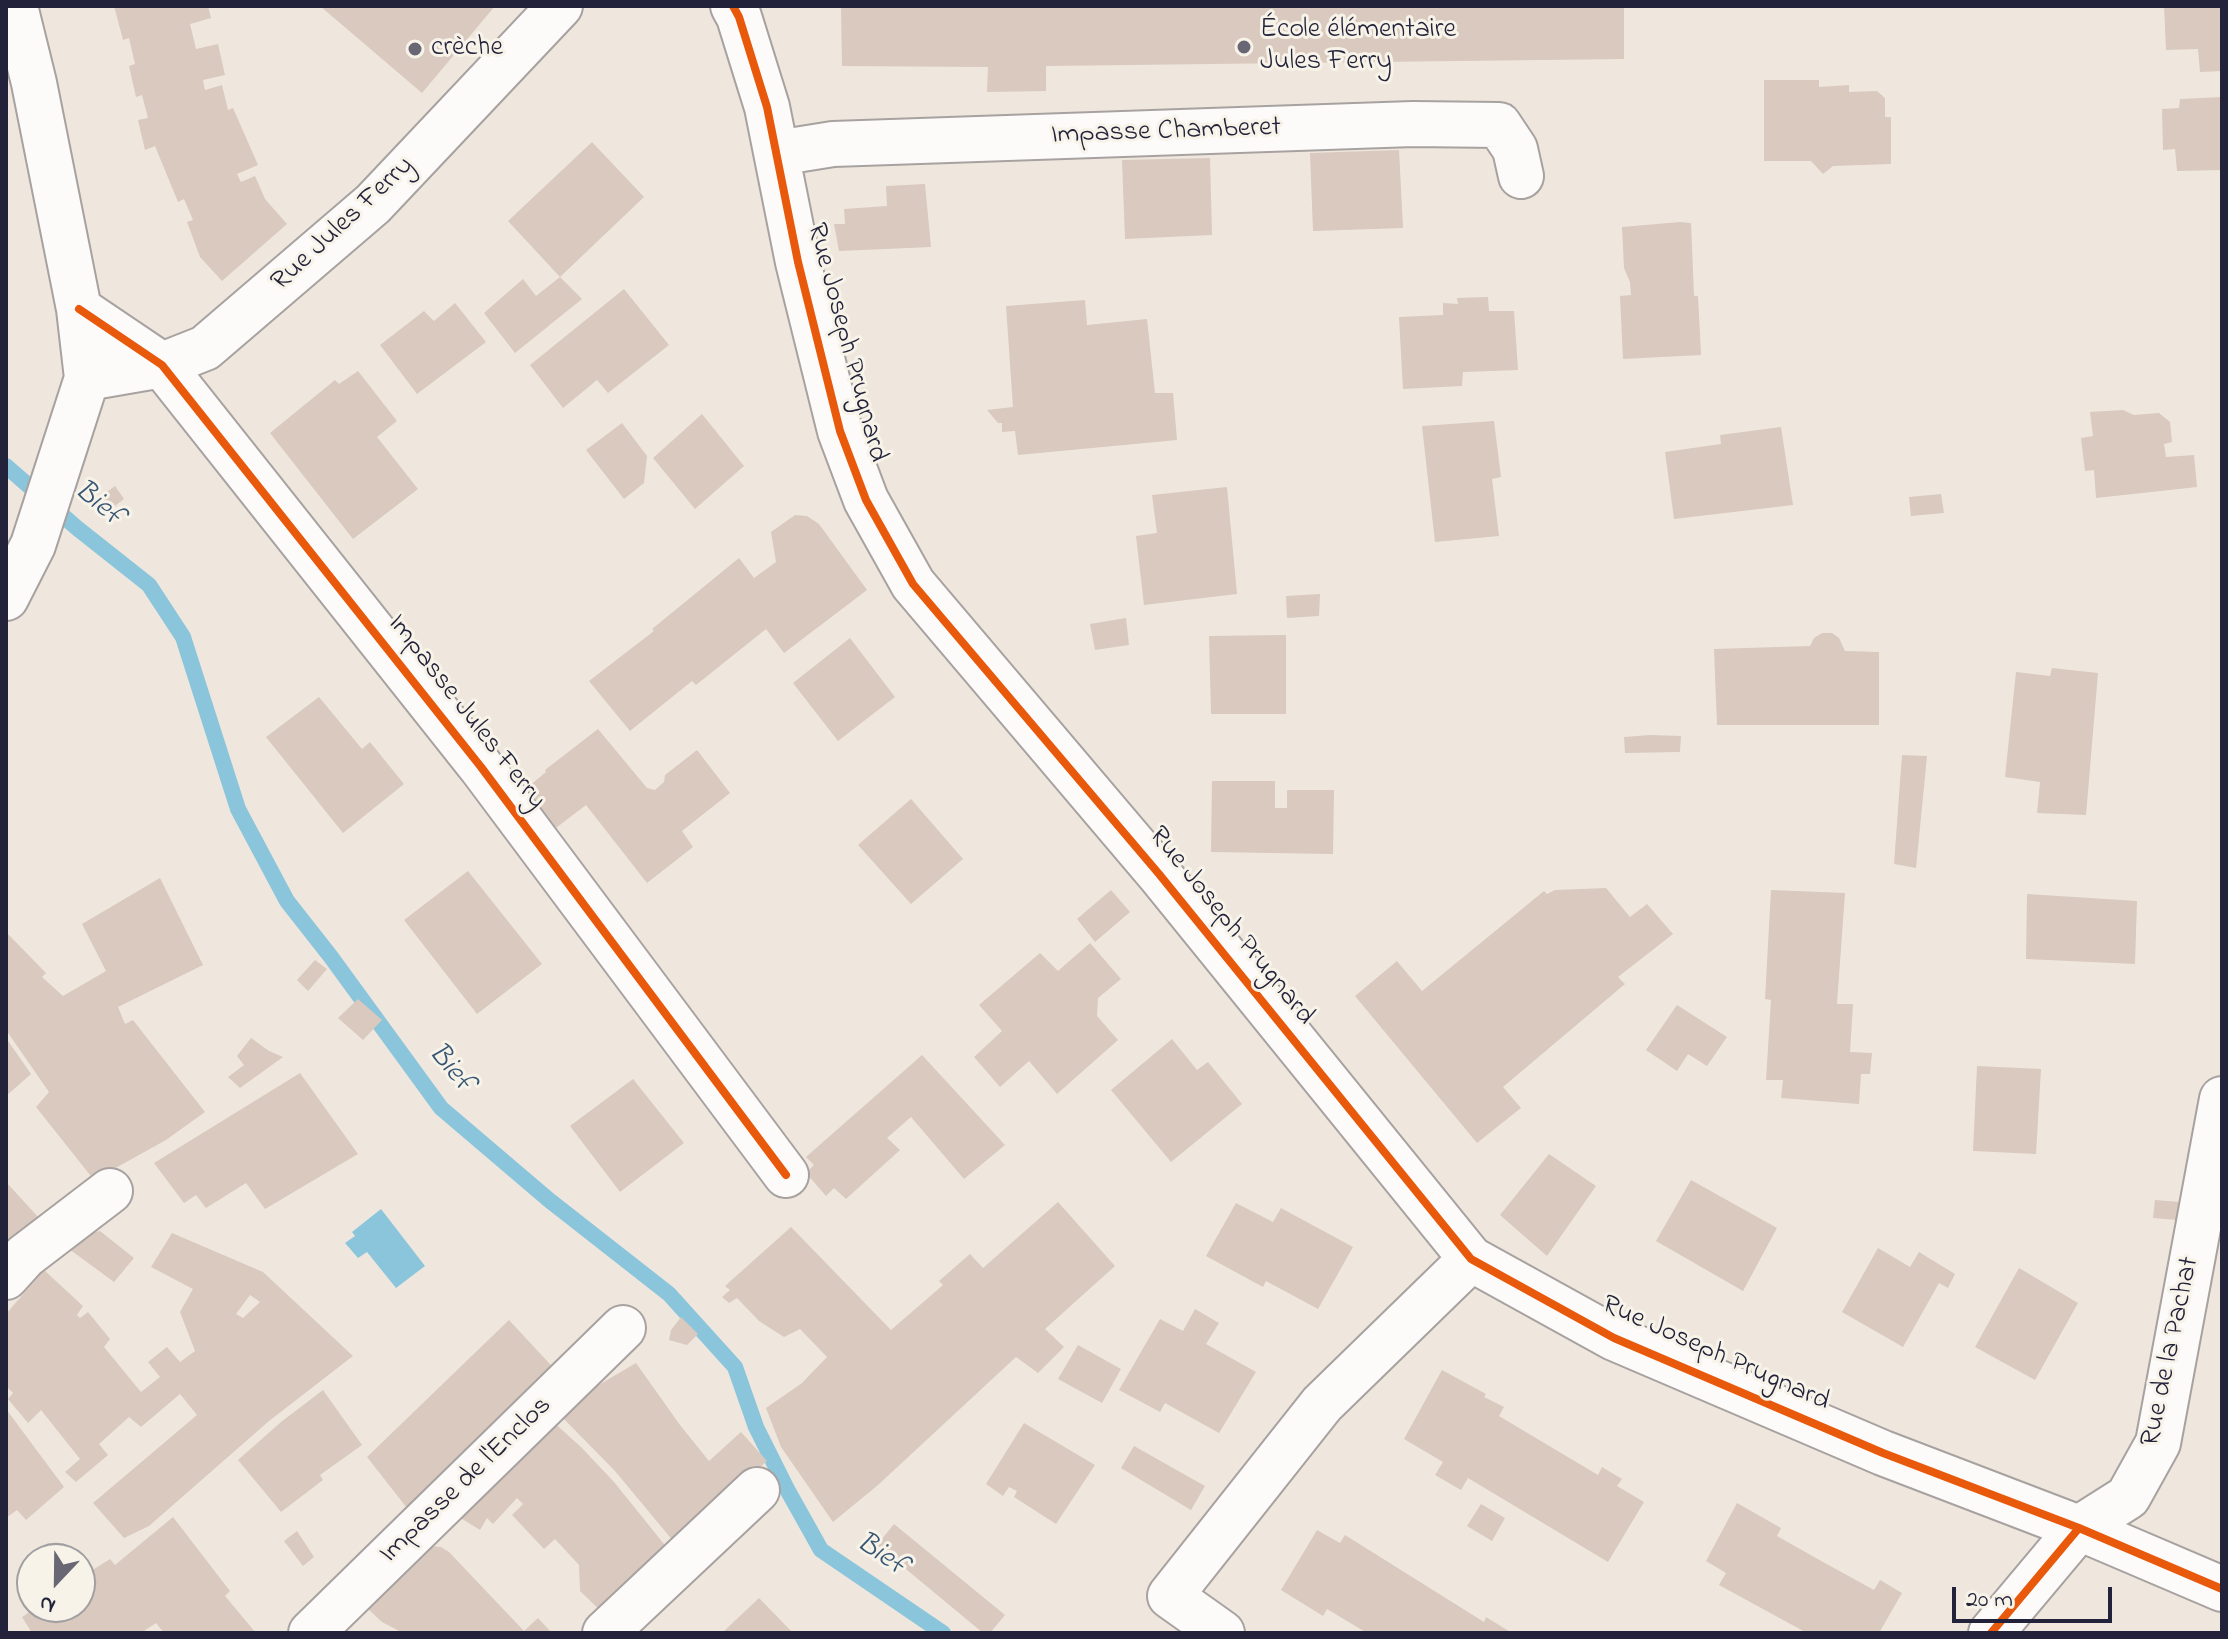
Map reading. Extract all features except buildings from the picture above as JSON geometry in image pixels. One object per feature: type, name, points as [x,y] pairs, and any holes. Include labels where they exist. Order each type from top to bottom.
[{"type":"street","points":[[6,598],[33,545],[87,378],[79,309],[34,83],[15,6]]},
{"type":"street","name":"Rue Jules Ferry","points":[[87,378],[162,365],[205,348],[373,204],[560,6]]},
{"type":"street","name":"Rue Joseph Prugnard","points":[[733,6],[767,107],[798,262],[840,431],[866,500],[913,584],[1159,874],[1471,1259],[1614,1338],[1883,1453],[2079,1528],[2222,1589]]},
{"type":"street","name":"Impasse Chamberet","points":[[777,153],[833,144],[1413,124],[1499,125],[1515,149],[1521,176]]},
{"type":"street","name":"Impasse Jules Ferry","points":[[79,309],[162,365],[481,767],[786,1175]]},
{"type":"street","name":"Rue de la Pachat","points":[[1991,1633],[2079,1528],[2128,1497],[2158,1443],[2222,1099]]},
{"type":"street","points":[[6,1277],[25,1256],[110,1191]]},
{"type":"street","points":[[1222,1633],[1170,1596],[1322,1404],[1471,1259]]},
{"type":"street","name":"Impasse de l'Enclos","points":[[311,1633],[623,1328]]},
{"type":"street","points":[[605,1633],[757,1490]]},
{"type":"water","points":[[381,1209],[425,1266],[396,1288],[367,1252],[358,1258],[345,1243],[355,1236],[352,1232]]},
{"type":"waterway","name":"Bief","points":[[6,466],[149,585],[183,637],[238,809],[287,901],[441,1108],[549,1200],[669,1294],[735,1367],[756,1427],[821,1550],[943,1633]]},
{"type":"cycle path","points":[[733,6],[767,107],[798,262],[840,431],[866,500],[913,584],[1159,874],[1471,1259],[1614,1338],[1883,1453],[2079,1528],[2222,1589]]},
{"type":"cycle path","points":[[79,309],[162,365],[481,767],[786,1175]]},
{"type":"cycle path","points":[[1991,1633],[2079,1528]]},
{"type":"place","name":"École élémentaire Jules Ferry","points":[[1244,47]]},
{"type":"place","name":"crèche","points":[[415,49]]}]
